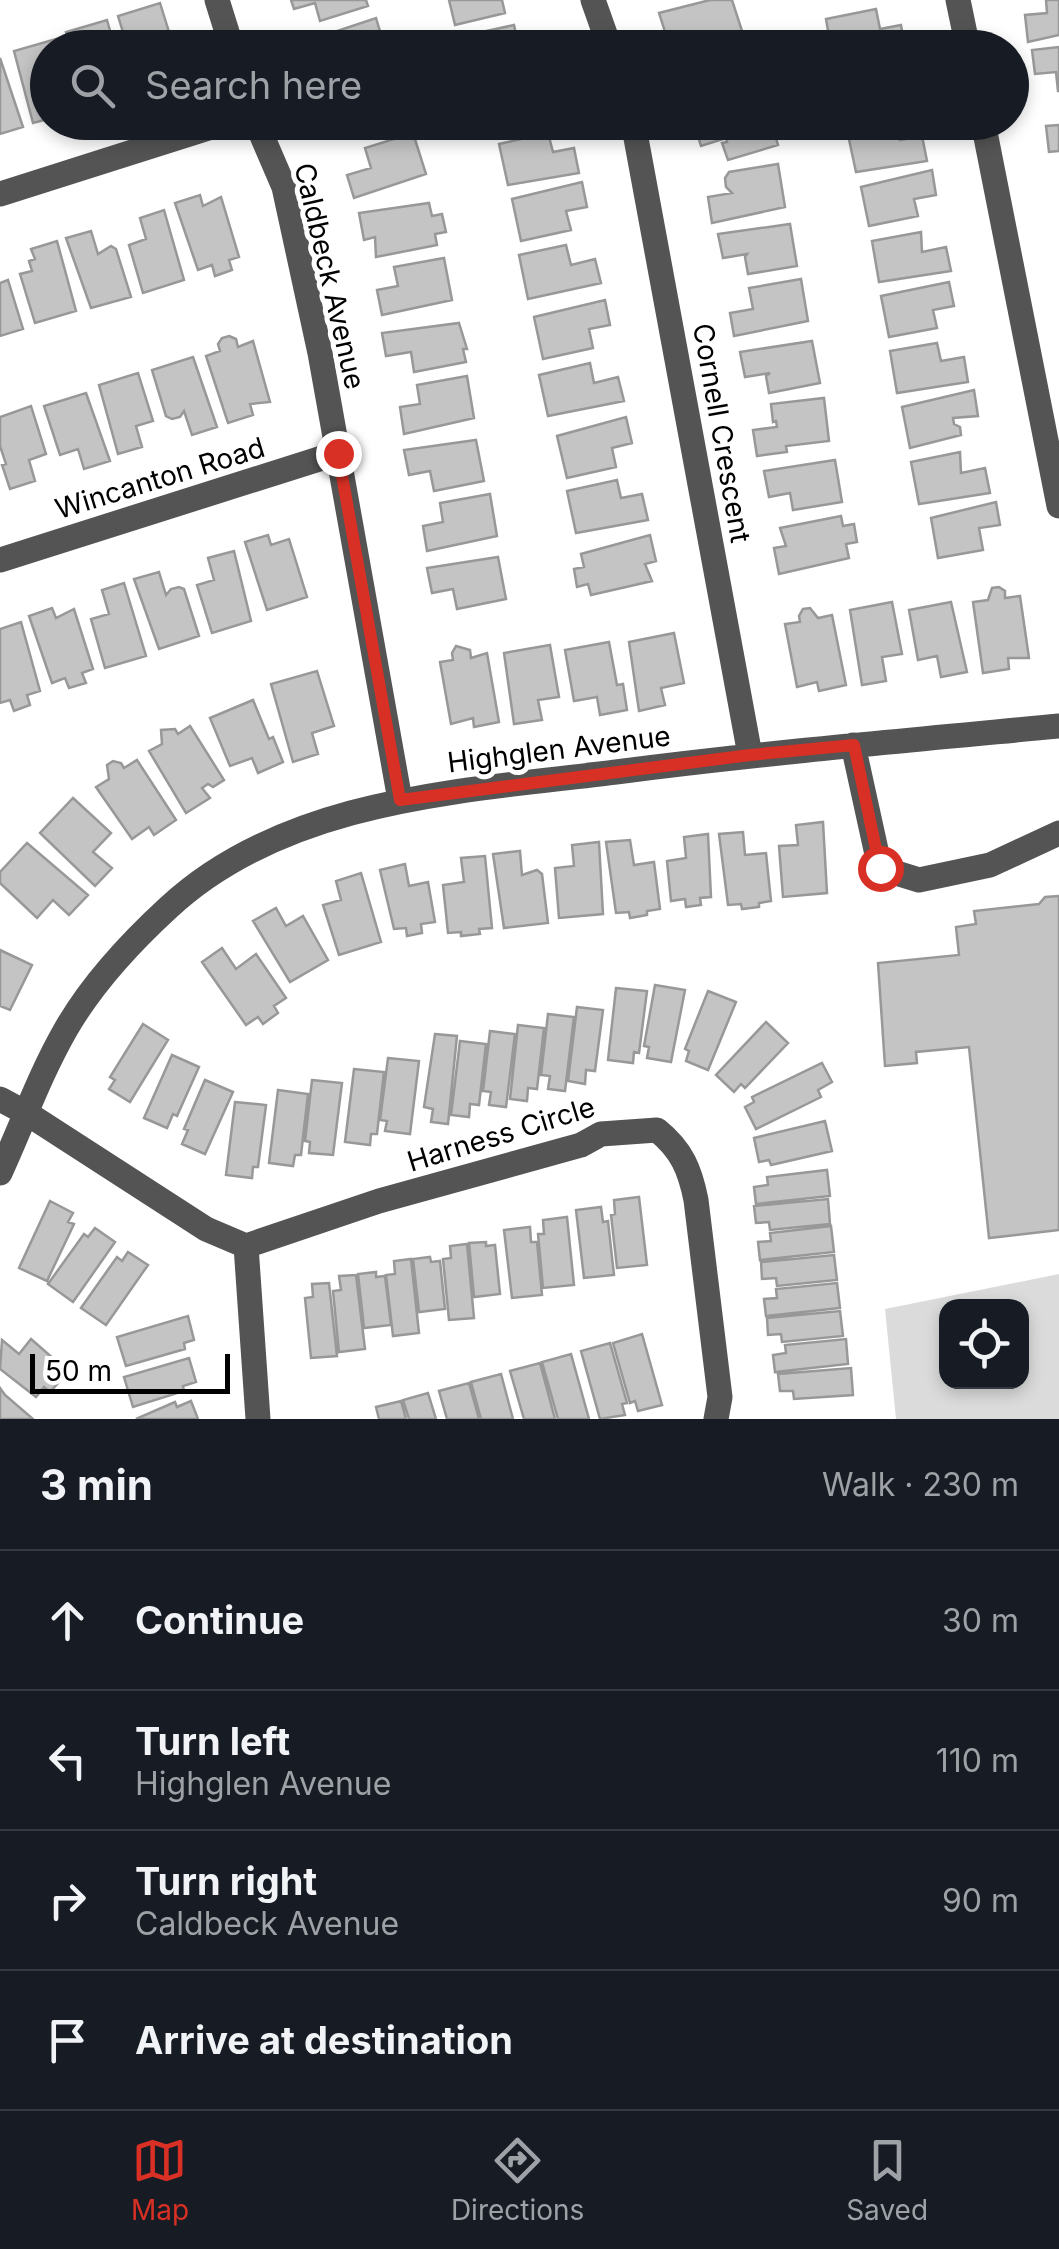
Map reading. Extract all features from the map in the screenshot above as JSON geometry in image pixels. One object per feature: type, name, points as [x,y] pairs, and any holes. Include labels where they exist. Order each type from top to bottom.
[{"type":"street","points":[[217,0],[226,30]]},
{"type":"street","points":[[593,0],[604,30]]},
{"type":"street","points":[[958,0],[964,30]]},
{"type":"street","points":[[0,194],[170,140]]},
{"type":"street","name":"Caldbeck Avenue","points":[[264,140],[284,187],[320,352],[400,800]]},
{"type":"street","name":"Cornell Crescent","points":[[636,140],[750,755]]},
{"type":"street","points":[[987,140],[1059,506]]},
{"type":"street","name":"Wincanton Road","points":[[0,560],[338,453]]},
{"type":"street","name":"Highglen Avenue","points":[[0,1173],[65,1030],[94,986],[168,908],[213,872],[266,846],[331,819],[400,800],[750,755],[1059,726]]},
{"type":"street","points":[[854,745],[880,868],[919,880],[990,866],[1059,834]]},
{"type":"street","points":[[0,1099],[206,1230],[246,1246],[258,1419]]},
{"type":"street","name":"Harness Circle","points":[[246,1246],[379,1201],[581,1145],[601,1134],[658,1130],[673,1143],[689,1168],[696,1200],[720,1397],[716,1419]]},
{"type":"shaded area","points":[[1059,1274],[1059,1419],[896,1419],[885,1309]]},
{"type":"building","points":[[291,0],[366,0],[368,6],[320,21],[315,3],[294,9]]},
{"type":"building","points":[[449,0],[502,0],[505,13],[455,25]]},
{"type":"building","points":[[710,0],[732,0],[742,30],[664,30],[659,13]]},
{"type":"building","points":[[1046,0],[1059,0],[1059,35],[1029,42],[1025,15],[1047,13]]},
{"type":"building","points":[[160,3],[168,30],[122,30],[118,16]]},
{"type":"building","points":[[876,9],[880,29],[901,25],[902,30],[828,30],[826,19]]},
{"type":"building","points":[[376,18],[380,30],[340,30]]},
{"type":"building","points":[[107,20],[110,30],[73,30]]},
{"type":"building","points":[[30,46],[30,112],[14,51]]},
{"type":"building","points":[[1059,47],[1058,91],[1056,72],[1035,74],[1032,50]]},
{"type":"building","points":[[0,58],[23,127],[0,134]]},
{"type":"building","points":[[1059,125],[1059,151],[1049,152],[1046,126]]},
{"type":"building","points":[[391,140],[415,140],[426,174],[354,198],[347,175],[371,168],[365,148]]},
{"type":"building","points":[[550,140],[553,152],[574,148],[579,173],[508,185],[499,144]]},
{"type":"building","points":[[776,140],[778,145],[728,160],[722,143]]},
{"type":"building","points":[[849,140],[923,140],[927,161],[856,172]]},
{"type":"building","points":[[778,164],[785,207],[712,223],[708,197],[732,193],[726,187],[729,172]]},
{"type":"building","points":[[932,170],[936,195],[914,199],[918,216],[869,226],[861,187]]},
{"type":"building","points":[[582,182],[587,207],[566,211],[571,230],[521,241],[512,199]]},
{"type":"building","points":[[200,195],[203,206],[221,197],[239,257],[229,260],[232,270],[215,276],[212,265],[198,270],[175,203]]},
{"type":"building","points":[[429,203],[432,216],[442,214],[446,232],[435,234],[437,245],[376,257],[375,237],[364,240],[359,213]]},
{"type":"building","points":[[164,210],[184,280],[143,293],[129,245],[146,239],[140,218]]},
{"type":"building","points":[[790,224],[797,266],[748,274],[747,254],[723,258],[718,234]]},
{"type":"building","points":[[91,231],[98,254],[111,246],[116,249],[131,297],[91,308],[66,238]]},
{"type":"building","points":[[921,232],[922,252],[946,247],[951,271],[879,282],[872,241]]},
{"type":"building","points":[[57,241],[76,311],[35,323],[20,274],[32,271],[29,261],[35,259],[31,249]]},
{"type":"building","points":[[566,245],[571,265],[595,259],[601,283],[528,299],[519,255]]},
{"type":"building","points":[[444,258],[452,300],[382,315],[377,290],[398,286],[394,267]]},
{"type":"building","points":[[801,279],[808,321],[734,336],[730,313],[753,309],[749,288]]},
{"type":"building","points":[[8,280],[23,329],[0,336],[0,283]]},
{"type":"building","points":[[949,282],[954,306],[933,310],[937,328],[889,337],[881,296]]},
{"type":"building","points":[[605,300],[610,325],[589,329],[593,348],[543,359],[534,317]]},
{"type":"building","points":[[459,323],[467,349],[463,349],[466,362],[414,372],[411,352],[386,356],[382,333]]},
{"type":"building","points":[[229,336],[236,339],[238,347],[253,341],[270,402],[250,404],[253,415],[228,423],[206,356],[220,351],[218,344]]},
{"type":"building","points":[[812,341],[820,383],[769,393],[766,376],[770,373],[745,377],[740,352]]},
{"type":"building","points":[[937,343],[941,361],[964,357],[968,382],[897,393],[890,351]]},
{"type":"building","points":[[193,357],[217,427],[192,435],[184,411],[180,417],[166,416],[152,370]]},
{"type":"building","points":[[590,363],[594,383],[618,377],[624,401],[548,416],[539,375]]},
{"type":"building","points":[[138,373],[153,421],[136,426],[142,447],[118,454],[99,385]]},
{"type":"building","points":[[467,376],[474,418],[404,434],[400,407],[420,404],[417,385]]},
{"type":"building","points":[[974,390],[978,416],[953,418],[961,435],[910,448],[902,407]]},
{"type":"building","points":[[86,393],[110,461],[84,469],[78,449],[60,455],[44,406]]},
{"type":"building","points":[[824,398],[829,441],[786,446],[787,452],[757,456],[753,430],[777,427],[771,404]]},
{"type":"building","points":[[31,406],[46,454],[29,460],[35,481],[10,489],[2,465],[6,464],[0,446],[0,417]]},
{"type":"building","points":[[626,417],[632,443],[612,448],[616,467],[567,478],[557,436]]},
{"type":"building","points":[[476,440],[484,481],[434,491],[430,471],[409,475],[404,450]]},
{"type":"building","points":[[960,452],[961,473],[985,468],[990,493],[919,504],[911,462]]},
{"type":"building","points":[[835,460],[842,502],[793,510],[790,493],[769,497],[764,471]]},
{"type":"building","points":[[617,480],[621,498],[642,494],[648,520],[576,533],[567,491]]},
{"type":"building","points":[[490,494],[497,536],[427,551],[423,526],[443,522],[440,503]]},
{"type":"building","points":[[996,502],[1000,525],[979,528],[983,550],[938,558],[931,518]]},
{"type":"building","points":[[841,516],[843,526],[854,524],[857,542],[846,544],[849,558],[779,574],[774,548],[786,546],[780,528]]},
{"type":"building","points":[[268,535],[271,545],[289,539],[307,597],[267,610],[245,542]]},
{"type":"building","points":[[650,535],[656,561],[645,564],[652,581],[591,595],[588,584],[577,587],[574,569],[584,567],[581,554]]},
{"type":"building","points":[[234,551],[251,621],[212,633],[197,585],[214,580],[208,558]]},
{"type":"building","points":[[498,557],[506,599],[457,609],[453,589],[432,593],[427,568]]},
{"type":"building","points":[[159,572],[166,595],[171,589],[184,589],[199,636],[159,649],[134,579]]},
{"type":"building","points":[[124,583],[146,656],[105,668],[91,619],[109,614],[102,590]]},
{"type":"building","points":[[992,588],[1005,591],[1005,598],[1020,596],[1029,658],[1008,658],[1009,669],[983,673],[973,602],[988,600]]},
{"type":"building","points":[[892,602],[902,654],[882,657],[886,681],[862,685],[850,610]]},
{"type":"building","points":[[951,602],[967,672],[941,677],[937,656],[918,660],[909,610]]},
{"type":"building","points":[[52,608],[56,618],[74,609],[93,669],[82,673],[86,683],[69,688],[65,678],[52,683],[29,616]]},
{"type":"building","points":[[810,608],[818,618],[832,615],[846,685],[819,691],[817,682],[797,687],[785,624],[800,622],[803,609]]},
{"type":"building","points":[[21,622],[40,691],[27,695],[30,705],[14,711],[10,700],[0,703],[0,629]]},
{"type":"building","points":[[674,633],[684,683],[661,688],[665,705],[639,711],[629,642]]},
{"type":"building","points":[[609,642],[617,685],[623,684],[627,710],[600,715],[597,697],[574,701],[565,650]]},
{"type":"building","points":[[550,645],[559,697],[538,700],[542,720],[514,724],[504,653]]},
{"type":"building","points":[[456,646],[470,650],[471,658],[487,653],[499,722],[474,727],[473,718],[451,724],[440,662],[453,660]]},
{"type":"building","points":[[317,671],[334,726],[312,733],[318,754],[293,762],[271,684]]},
{"type":"building","points":[[253,700],[283,762],[258,773],[252,758],[230,766],[210,718]]},
{"type":"building","points":[[190,726],[224,780],[202,788],[210,798],[186,813],[149,751],[162,744],[161,730],[175,729],[178,734]]},
{"type":"building","points":[[137,760],[176,820],[154,835],[149,827],[132,839],[96,787],[109,779],[107,765],[113,761],[124,768]]},
{"type":"building","points":[[73,798],[111,833],[93,852],[112,868],[95,886],[40,833]]},
{"type":"building","points":[[823,822],[827,893],[783,897],[779,846],[798,845],[796,825]]},
{"type":"building","points":[[743,832],[745,855],[766,853],[771,901],[742,909],[741,904],[728,905],[719,834]]},
{"type":"building","points":[[708,834],[711,897],[700,898],[701,905],[686,907],[685,899],[671,901],[667,861],[686,858],[684,837]]},
{"type":"building","points":[[630,840],[634,865],[654,862],[660,909],[630,918],[629,912],[616,913],[606,842]]},
{"type":"building","points":[[599,842],[603,914],[559,918],[555,868],[574,866],[572,845]]},
{"type":"building","points":[[27,843],[88,895],[69,915],[53,900],[37,918],[0,883],[0,872]]},
{"type":"building","points":[[520,851],[522,875],[537,870],[542,874],[548,923],[504,928],[493,854]]},
{"type":"building","points":[[485,856],[492,928],[479,929],[480,934],[448,933],[443,885],[464,882],[461,858]]},
{"type":"building","points":[[405,864],[409,886],[428,882],[435,922],[421,924],[422,933],[407,936],[406,928],[394,929],[380,870]]},
{"type":"building","points":[[361,873],[381,942],[339,955],[323,905],[341,900],[336,881]]},
{"type":"building","points":[[1059,896],[1059,1230],[989,1238],[969,1047],[916,1052],[917,1063],[885,1066],[878,963],[959,955],[956,927],[976,924],[974,911],[1039,904],[1045,897]]},
{"type":"building","points":[[276,908],[286,926],[303,916],[328,960],[290,982],[253,921]]},
{"type":"building","points":[[222,948],[236,969],[256,954],[286,998],[274,1006],[278,1013],[263,1024],[258,1017],[246,1025],[202,962]]},
{"type":"building","points":[[0,950],[32,965],[10,1010],[0,1006]]},
{"type":"building","points":[[655,985],[685,990],[671,1062],[647,1058],[649,1047],[644,1046]]},
{"type":"building","points":[[616,988],[647,991],[639,1053],[634,1052],[633,1063],[608,1060]]},
{"type":"building","points":[[708,991],[736,1002],[708,1070],[686,1061],[689,1051],[685,1049]]},
{"type":"building","points":[[577,1007],[603,1010],[595,1071],[586,1070],[585,1084],[568,1081]]},
{"type":"building","points":[[548,1014],[574,1017],[565,1091],[548,1089],[550,1076],[541,1075]]},
{"type":"building","points":[[766,1022],[788,1043],[745,1088],[741,1084],[734,1092],[716,1075]]},
{"type":"building","points":[[143,1024],[168,1040],[130,1102],[109,1089],[115,1080],[110,1077]]},
{"type":"building","points":[[518,1025],[544,1028],[537,1089],[528,1088],[527,1101],[510,1099]]},
{"type":"building","points":[[490,1031],[515,1034],[506,1107],[489,1105],[491,1092],[483,1091]]},
{"type":"building","points":[[435,1034],[457,1036],[448,1124],[431,1122],[433,1109],[424,1107]]},
{"type":"building","points":[[460,1041],[486,1044],[479,1105],[470,1104],[469,1117],[451,1115]]},
{"type":"building","points":[[172,1055],[199,1067],[177,1116],[173,1114],[167,1128],[144,1118]]},
{"type":"building","points":[[388,1058],[419,1061],[410,1134],[385,1131],[387,1121],[380,1120]]},
{"type":"building","points":[[822,1063],[832,1082],[818,1090],[821,1097],[756,1129],[745,1107],[754,1102],[752,1097]]},
{"type":"building","points":[[354,1069],[384,1072],[377,1134],[371,1134],[370,1145],[345,1142]]},
{"type":"building","points":[[205,1080],[233,1092],[205,1154],[182,1144],[188,1130],[184,1129]]},
{"type":"building","points":[[312,1080],[342,1083],[333,1155],[309,1153],[310,1142],[305,1141]]},
{"type":"building","points":[[278,1090],[308,1094],[301,1155],[295,1155],[293,1166],[269,1163]]},
{"type":"building","points":[[235,1102],[266,1105],[258,1167],[253,1167],[252,1178],[226,1175]]},
{"type":"building","points":[[825,1121],[832,1151],[771,1165],[769,1160],[759,1162],[754,1138]]},
{"type":"building","points":[[827,1170],[830,1196],[756,1204],[754,1187],[768,1185],[767,1177]]},
{"type":"building","points":[[639,1197],[647,1265],[617,1268],[611,1215],[615,1214],[614,1200]]},
{"type":"building","points":[[828,1199],[830,1224],[770,1230],[769,1222],[756,1223],[754,1206]]},
{"type":"building","points":[[50,1201],[73,1213],[68,1222],[74,1224],[47,1281],[19,1268]]},
{"type":"building","points":[[601,1207],[603,1222],[608,1221],[614,1275],[584,1278],[576,1210]]},
{"type":"building","points":[[567,1217],[574,1285],[543,1288],[538,1234],[544,1234],[543,1220]]},
{"type":"building","points":[[831,1226],[834,1252],[760,1260],[758,1242],[771,1241],[770,1233]]},
{"type":"building","points":[[530,1227],[531,1242],[537,1242],[542,1295],[512,1298],[504,1230]]},
{"type":"building","points":[[95,1228],[115,1242],[73,1302],[48,1284],[84,1234],[88,1237]]},
{"type":"building","points":[[486,1242],[486,1246],[495,1245],[500,1294],[474,1297],[469,1243]]},
{"type":"building","points":[[467,1244],[474,1318],[449,1320],[443,1259],[451,1258],[450,1246]]},
{"type":"building","points":[[128,1252],[148,1265],[106,1325],[81,1308],[117,1257],[122,1261]]},
{"type":"building","points":[[834,1255],[837,1280],[777,1286],[776,1278],[762,1279],[761,1262]]},
{"type":"building","points":[[430,1257],[431,1262],[440,1261],[445,1309],[419,1312],[413,1259]]},
{"type":"building","points":[[411,1259],[419,1333],[393,1336],[386,1275],[395,1274],[394,1261]]},
{"type":"building","points":[[376,1272],[376,1277],[385,1276],[391,1325],[364,1328],[358,1274]]},
{"type":"building","points":[[356,1275],[365,1349],[339,1352],[333,1291],[341,1290],[339,1276]]},
{"type":"building","points":[[329,1283],[337,1356],[311,1358],[305,1298],[313,1297],[312,1284]]},
{"type":"building","points":[[837,1283],[840,1308],[766,1316],[764,1299],[777,1298],[776,1289]]},
{"type":"building","points":[[840,1311],[843,1336],[782,1342],[781,1334],[768,1335],[767,1318]]},
{"type":"building","points":[[188,1316],[194,1340],[184,1343],[185,1349],[126,1366],[117,1337]]},
{"type":"building","points":[[642,1334],[662,1405],[638,1411],[635,1401],[630,1403],[613,1343]]},
{"type":"building","points":[[31,1339],[62,1366],[53,1376],[60,1381],[50,1392],[44,1387],[36,1397],[0,1369],[2,1340],[19,1354]]},
{"type":"building","points":[[846,1339],[848,1364],[775,1372],[773,1355],[786,1353],[785,1345]]},
{"type":"building","points":[[610,1343],[627,1403],[622,1404],[625,1415],[600,1419],[581,1351]]},
{"type":"building","points":[[571,1354],[589,1419],[558,1419],[542,1362]]},
{"type":"building","points":[[189,1358],[196,1382],[183,1386],[184,1391],[133,1407],[124,1377]]},
{"type":"building","points":[[540,1363],[555,1419],[524,1419],[510,1371]]},
{"type":"building","points":[[851,1368],[853,1395],[794,1399],[793,1391],[780,1391],[778,1374]]},
{"type":"building","points":[[501,1374],[513,1419],[481,1419],[471,1382]]},
{"type":"building","points":[[469,1383],[479,1419],[447,1419],[439,1391]]},
{"type":"building","points":[[0,1388],[5,1395],[33,1419],[0,1419]]},
{"type":"building","points":[[428,1393],[436,1419],[409,1419],[403,1400]]},
{"type":"building","points":[[191,1401],[198,1419],[136,1419],[175,1402],[177,1407]]},
{"type":"building","points":[[401,1401],[406,1419],[379,1419],[376,1407]]},
{"type":"route","points":[[338,453],[400,800],[854,745],[880,868]]}]
